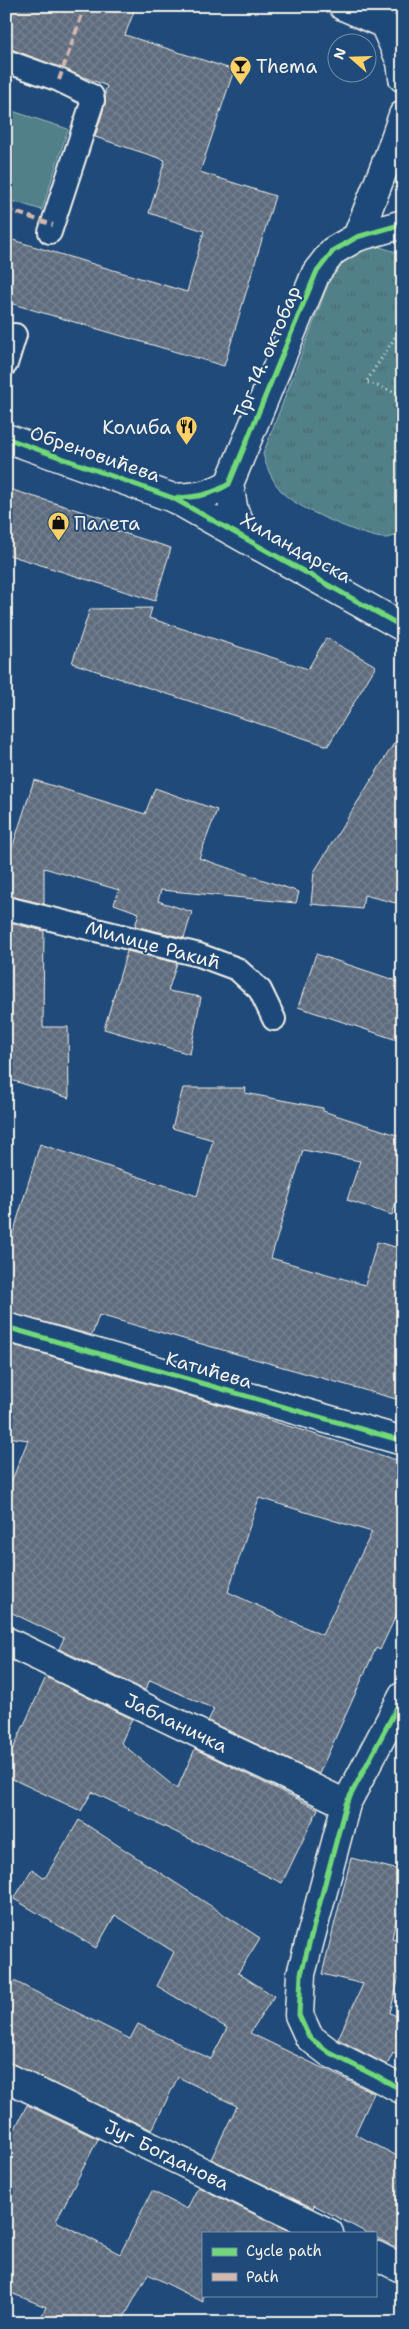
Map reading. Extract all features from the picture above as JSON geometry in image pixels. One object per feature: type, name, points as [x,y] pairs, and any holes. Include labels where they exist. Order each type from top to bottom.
[{"type":"street","points":[[344,6],[384,24],[401,62],[403,78]]},
{"type":"street","points":[[357,237],[403,115]]},
{"type":"street","name":"Трг 14. октобар","points":[[229,484],[316,273],[333,251],[357,237],[403,224]]},
{"type":"street","name":"Обреновићева","points":[[6,438],[173,498]]},
{"type":"street","points":[[173,498],[199,497],[212,494],[229,484],[234,512],[248,538]]},
{"type":"street","name":"Хиландарска","points":[[173,498],[398,619]]},
{"type":"street","name":"Катићева","points":[[6,1327],[403,1441]]},
{"type":"street","name":"Јабланичка","points":[[6,1641],[346,1804]]},
{"type":"street","points":[[403,1696],[346,1804],[301,1974],[299,2015],[309,2037],[330,2053],[403,2090]]},
{"type":"street","name":"Југ Богданова","points":[[6,2077],[326,2232]]},
{"type":"street","points":[[376,2256],[403,2269]]},
{"type":"lane","points":[[6,61],[59,80],[92,96],[74,164],[50,232]]},
{"type":"lane","points":[[6,364],[15,335]]},
{"type":"lane","name":"Милице Ракић","points":[[6,908],[199,955],[237,969],[260,990],[274,1019]]},
{"type":"path","points":[[403,326],[366,382],[403,395]]},
{"type":"green space","points":[[6,109],[68,129],[42,210],[6,199]]},
{"type":"green space","points":[[370,244],[403,254],[403,532],[385,538],[348,528],[316,514],[291,500],[274,480],[263,454],[331,277],[347,255]]},
{"type":"building","points":[[6,6],[136,6],[125,35],[234,70],[200,172],[275,196],[224,366],[6,302],[6,238],[187,292],[204,231],[149,213],[165,160],[95,137],[105,104],[107,86],[6,47]]},
{"type":"building","name":"Палета","points":[[6,488],[116,522],[114,530],[171,548],[155,601],[6,554]]},
{"type":"building","points":[[152,608],[149,618],[308,669],[326,638],[376,666],[328,746],[72,663],[90,609]]},
{"type":"building","points":[[403,729],[403,878],[396,903],[364,895],[362,909],[311,904],[314,872]]},
{"type":"building","points":[[34,780],[145,814],[155,788],[217,810],[199,858],[299,892],[296,903],[161,890],[158,901],[192,912],[184,938],[135,926],[139,913],[114,904],[119,890],[44,868],[44,904],[6,895],[6,867]]},
{"type":"building","points":[[6,922],[44,931],[43,1027],[68,1027],[69,1098],[11,1080],[9,1008],[6,1010]]},
{"type":"building","points":[[127,951],[177,963],[168,991],[201,997],[190,1054],[104,1029]]},
{"type":"building","points":[[316,954],[403,983],[403,1042],[298,1007]]},
{"type":"building","points":[[183,1088],[246,1088],[245,1093],[323,1108],[323,1111],[403,1137],[403,1182],[392,1215],[347,1200],[360,1161],[303,1150],[271,1258],[365,1285],[377,1242],[403,1249],[403,1401],[99,1315],[92,1335],[6,1312],[6,1257],[40,1144],[197,1196],[213,1140],[172,1128]]},
{"type":"building","points":[[6,1343],[234,1409],[403,1462],[403,1601],[380,1650],[376,1648],[319,1774],[208,1721],[214,1709],[150,1680],[145,1690],[59,1649],[64,1638],[6,1610],[6,1495],[28,1440],[7,1437],[11,1413],[6,1412]],"holes":[[[259,1498],[372,1532],[322,1635],[228,1592]]]},
{"type":"building","points":[[46,1677],[132,1719],[121,1743],[177,1789],[195,1749],[318,1809],[282,1883],[92,1792],[81,1811],[6,1776],[6,1764]]},
{"type":"building","points":[[79,1820],[260,1938],[238,1973],[274,1996],[250,2033],[374,2093],[355,2134],[403,2159],[403,2251],[376,2238],[376,2232],[365,2232],[314,2205],[313,2208],[211,2159],[237,2106],[178,2077],[152,2130],[6,2062],[6,1977],[130,2039],[138,2024],[211,2059],[227,2028],[157,1986],[174,1952],[115,1915],[96,1948],[14,1899],[32,1869],[45,1878]]},
{"type":"building","points":[[351,1858],[403,1871],[403,1890],[392,1938],[403,1940],[403,1960],[390,2013],[403,2019],[403,2057],[393,2053],[387,2065],[338,2039],[363,1984],[322,1974]]},
{"type":"building","points":[[27,2105],[98,2139],[56,2221],[120,2254],[152,2191],[187,2209],[198,2187],[291,2232],[202,2232],[203,2302],[148,2274],[121,2323],[38,2323],[46,2307],[6,2291],[6,2146]]},
{"type":"marked path","points":[[59,80],[85,6]]},
{"type":"marked path","points":[[6,209],[53,225]]},
{"type":"cycle path","points":[[176,498],[204,495],[229,484],[316,273],[333,251],[357,237],[403,224]]},
{"type":"cycle path","points":[[6,438],[173,498],[403,627]]},
{"type":"cycle path","points":[[6,1327],[403,1441]]},
{"type":"cycle path","points":[[403,1696],[346,1804],[301,1974],[299,2015],[309,2037],[330,2053],[403,2090]]},
{"type":"place","name":"Thema","points":[[240,85]]},
{"type":"place","name":"Колиба","points":[[187,446]]},
{"type":"place","name":"Палета","points":[[58,542]]}]
